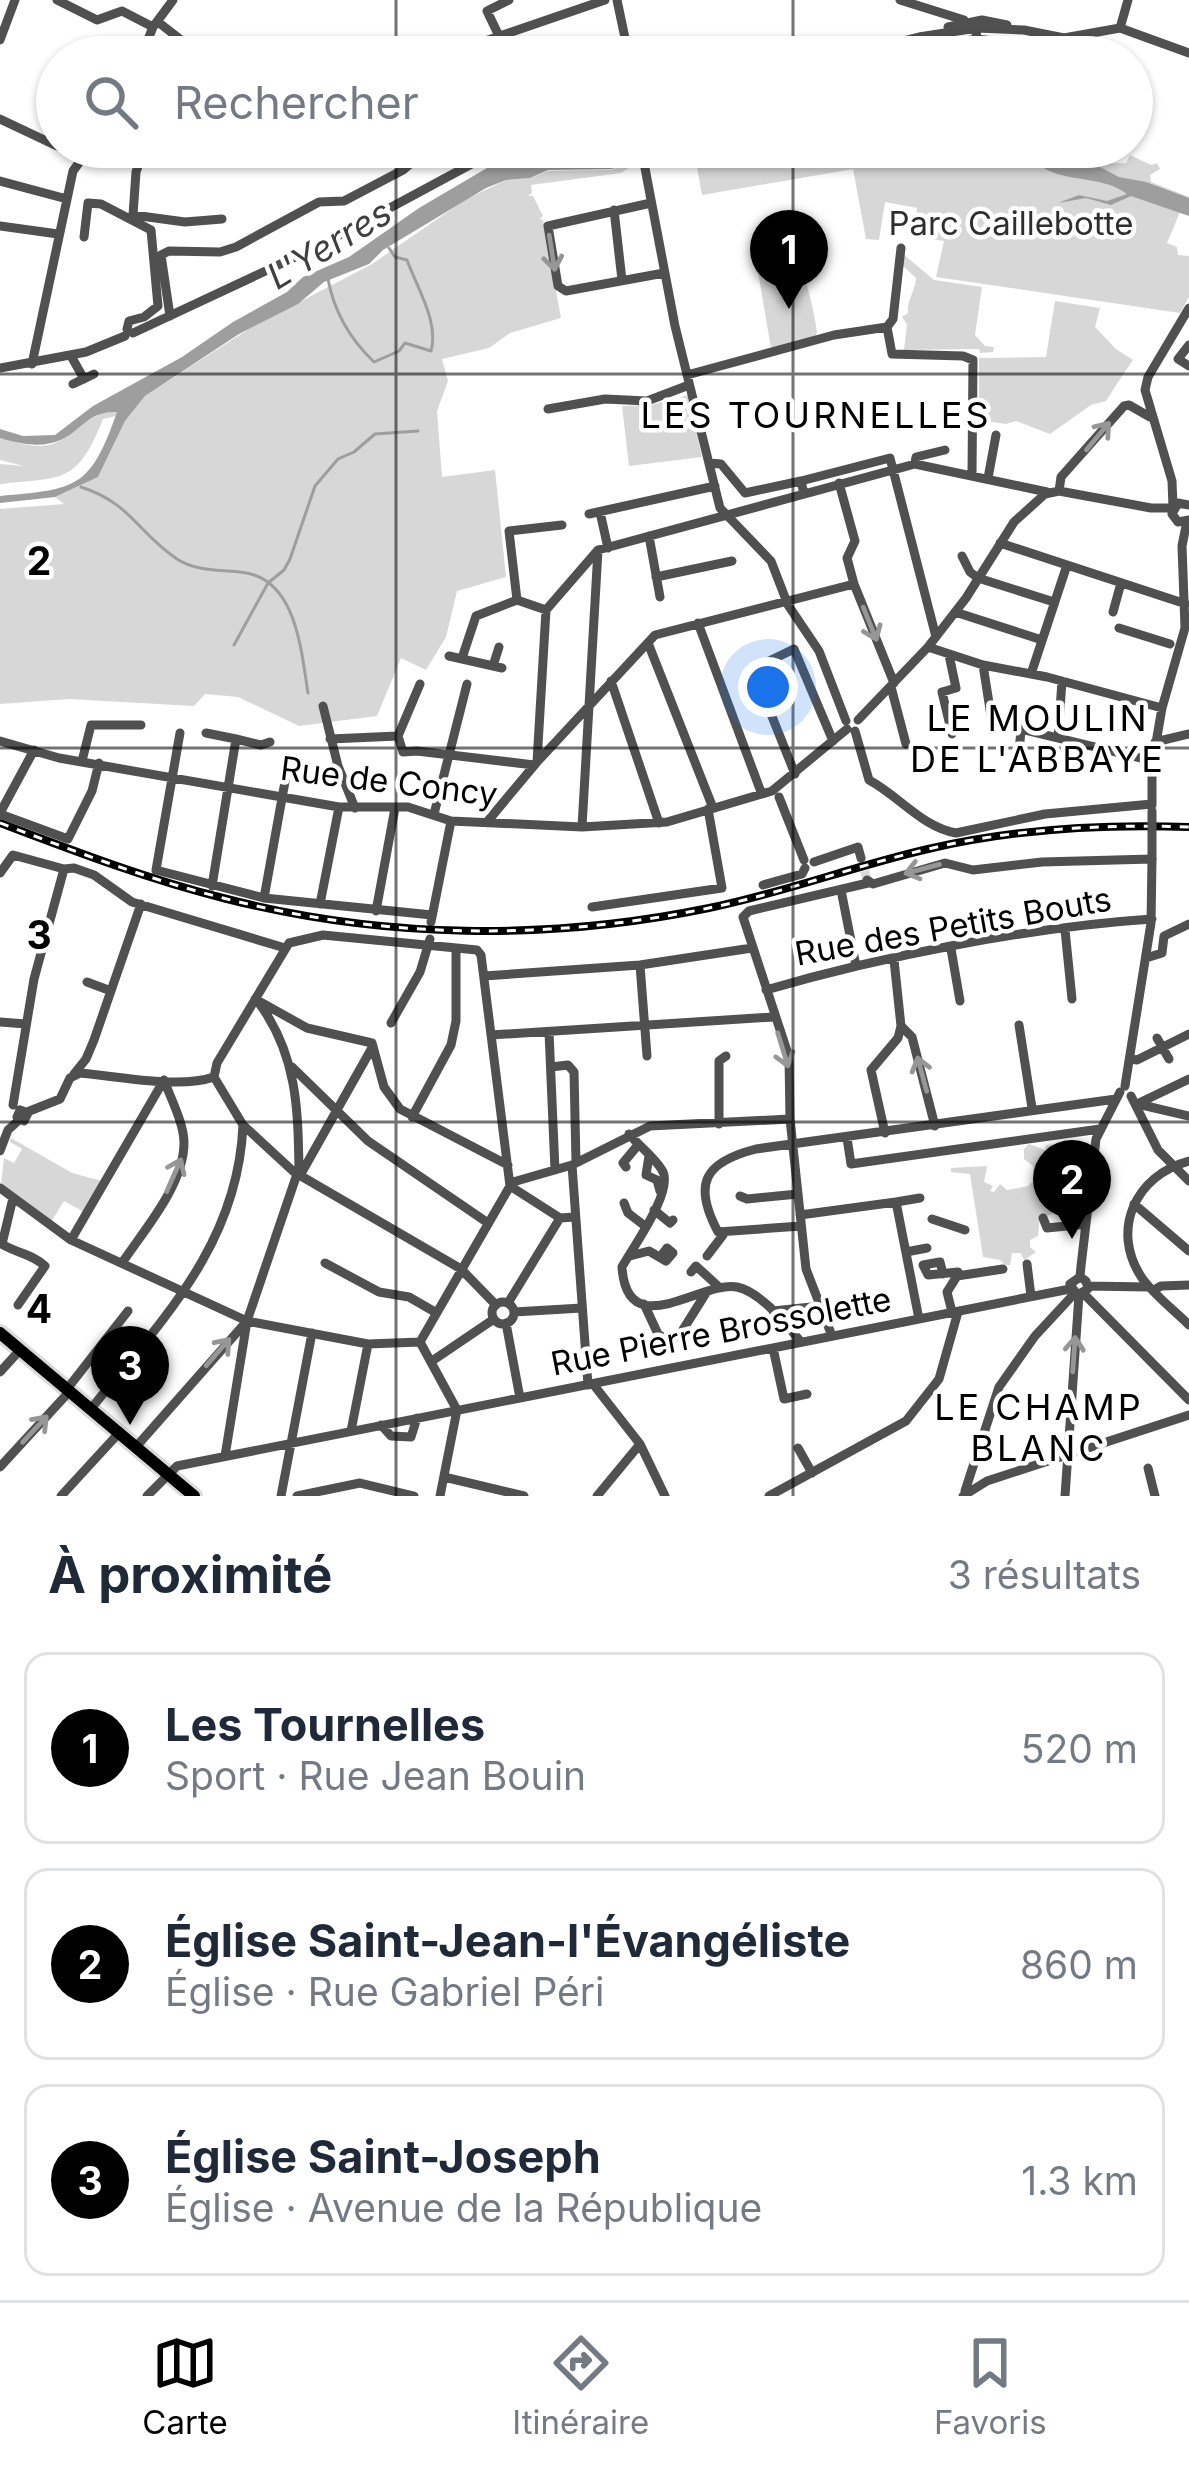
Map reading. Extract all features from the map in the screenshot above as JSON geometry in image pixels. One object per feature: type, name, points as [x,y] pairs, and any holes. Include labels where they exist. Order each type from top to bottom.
[{"type":"main road","points":[[0,1333],[167,1474],[178,1491],[194,1496]]},
{"type":"street","points":[[0,40],[4,16],[15,0]]},
{"type":"street","points":[[57,0],[97,20],[122,11],[173,36]]},
{"type":"street","points":[[150,36],[172,0]]},
{"type":"street","points":[[509,0],[487,11],[499,36],[604,0]]},
{"type":"street","points":[[617,0],[625,36]]},
{"type":"street","points":[[900,0],[1000,36]]},
{"type":"street","points":[[1120,28],[1128,0]]},
{"type":"street","points":[[954,36],[974,27]]},
{"type":"street","points":[[924,36],[974,27],[1054,36]]},
{"type":"street","points":[[1075,36],[1120,28],[1143,36]]},
{"type":"street","points":[[1153,39],[1189,52]]},
{"type":"street","points":[[0,119],[36,135]]},
{"type":"street","points":[[32,364],[75,168]]},
{"type":"street","points":[[137,168],[134,216],[222,219]]},
{"type":"street","points":[[161,256],[169,251],[220,252],[236,247],[319,202],[344,201],[405,168]]},
{"type":"street","points":[[0,368],[71,356],[170,316],[464,168]]},
{"type":"street","points":[[645,168],[688,380],[725,517],[768,556],[787,601],[819,651],[852,725],[867,776],[928,824],[956,833],[1045,814],[1152,808]]},
{"type":"street","points":[[0,181],[67,199]]},
{"type":"street","points":[[84,237],[88,203],[151,230],[158,306],[129,321],[128,333]]},
{"type":"street","points":[[651,203],[548,226],[558,286],[566,291],[664,273]]},
{"type":"street","points":[[614,210],[622,280]]},
{"type":"street","points":[[158,220],[170,316]]},
{"type":"street","points":[[0,226],[58,234]]},
{"type":"street","points":[[548,410],[604,399],[647,401],[688,380],[834,334],[887,327],[893,319],[901,248]]},
{"type":"street","points":[[1065,1496],[1086,1224],[1100,1129],[1121,1099],[1130,1063],[1152,920],[1155,742],[1186,604],[1179,516],[1145,397],[1148,377],[1189,308]]},
{"type":"street","points":[[887,327],[895,357],[963,356],[973,360],[972,474]]},
{"type":"street","points":[[1189,345],[1178,359],[1189,366]]},
{"type":"street","points":[[71,356],[84,379]]},
{"type":"street","name":"Rue de Concy","points":[[0,741],[82,761],[339,807],[395,808],[451,821],[582,827],[659,823],[775,792],[852,725],[928,647],[1014,522],[1053,491],[1124,406],[1151,418]]},
{"type":"street","points":[[988,478],[997,435]]},
{"type":"street","points":[[915,464],[916,458],[945,450]]},
{"type":"street","points":[[709,463],[721,464],[745,493],[890,458],[936,637]]},
{"type":"street","points":[[535,764],[546,610],[603,549],[915,464],[1179,516]]},
{"type":"street","points":[[1172,481],[1188,504],[1179,516]]},
{"type":"street","points":[[801,482],[804,494]]},
{"type":"street","points":[[839,483],[855,541],[847,558],[892,685],[906,744]]},
{"type":"street","points":[[582,827],[603,549],[594,513],[715,486]]},
{"type":"street","points":[[517,600],[509,531],[562,525]]},
{"type":"street","points":[[649,536],[660,597]]},
{"type":"street","points":[[1000,543],[1186,604]]},
{"type":"street","points":[[962,556],[978,578],[1054,602]]},
{"type":"street","points":[[656,577],[732,561]]},
{"type":"street","points":[[1031,674],[1066,566]]},
{"type":"street","points":[[1113,612],[1121,583]]},
{"type":"street","points":[[487,822],[611,681],[663,631],[854,584]]},
{"type":"street","points":[[499,647],[497,667],[456,657],[476,616],[517,600],[546,610]]},
{"type":"street","points":[[956,612],[1042,640]]},
{"type":"street","points":[[698,623],[808,862]]},
{"type":"street","points":[[1119,628],[1179,650]]},
{"type":"street","points":[[592,907],[722,888],[711,808],[648,643]]},
{"type":"street","points":[[928,647],[1162,708]]},
{"type":"street","points":[[795,774],[753,669],[794,649],[833,741]]},
{"type":"street","points":[[950,655],[956,688],[942,692],[952,734]]},
{"type":"street","points":[[983,665],[992,722],[1153,761]]},
{"type":"street","points":[[611,681],[659,823]]},
{"type":"street","points":[[1058,738],[1062,681]]},
{"type":"street","points":[[420,684],[398,736],[403,752],[535,764]]},
{"type":"street","points":[[434,814],[467,684]]},
{"type":"street","points":[[323,706],[355,808]]},
{"type":"street","points":[[82,761],[91,724],[141,725]]},
{"type":"street","points":[[1019,752],[1022,730]]},
{"type":"street","points":[[180,733],[156,870],[265,898],[432,919],[451,821]]},
{"type":"street","points":[[206,733],[261,745],[270,742]]},
{"type":"street","points":[[1155,742],[1189,734]]},
{"type":"street","points":[[330,740],[398,736]]},
{"type":"street","points":[[212,886],[236,739]]},
{"type":"street","points":[[34,750],[0,814],[68,839],[92,791],[99,764]]},
{"type":"street","points":[[265,898],[288,765]]},
{"type":"street","points":[[320,904],[339,807]]},
{"type":"street","points":[[376,910],[395,808]]},
{"type":"street","points":[[763,885],[802,874],[808,862],[858,847],[861,858]]},
{"type":"street","points":[[0,872],[13,855],[94,875],[141,904],[285,948]]},
{"type":"street","points":[[832,1336],[806,1269],[790,1119],[789,1057],[752,948],[743,917],[746,912],[945,863],[973,870],[1042,862],[1152,859]]},
{"type":"street","points":[[0,1151],[19,1112],[34,979],[64,869]]},
{"type":"street","points":[[841,890],[856,966]]},
{"type":"street","points":[[0,1100],[19,1112],[60,1099],[86,1059],[141,904]]},
{"type":"street","name":"Rue des Petits Bouts","points":[[766,990],[856,966],[1152,920]]},
{"type":"street","points":[[1145,958],[1162,953],[1165,930],[1189,924]]},
{"type":"street","points":[[1065,930],[1072,999]]},
{"type":"street","points":[[421,1342],[460,1269],[510,1186],[481,951],[313,935],[285,948],[217,1063],[214,1077],[243,1126],[298,1173],[460,1269],[496,1305],[520,1397]]},
{"type":"street","points":[[391,1024],[420,972],[429,943]]},
{"type":"street","points":[[484,976],[640,965],[752,948]]},
{"type":"street","points":[[951,949],[960,1000]]},
{"type":"street","points":[[412,1117],[451,1046],[456,1021],[456,950]]},
{"type":"street","points":[[885,1133],[872,1070],[898,1038],[901,1026],[894,960]]},
{"type":"street","points":[[640,965],[647,1056]]},
{"type":"street","points":[[87,982],[111,991]]},
{"type":"street","points":[[255,999],[307,1028],[372,1045]]},
{"type":"street","points":[[255,999],[271,1020],[292,1066],[300,1119],[298,1173]]},
{"type":"street","points":[[270,1006],[271,1020]]},
{"type":"street","points":[[491,1035],[773,1017]]},
{"type":"street","points":[[0,1022],[26,1024]]},
{"type":"street","points":[[1018,1025],[1032,1108]]},
{"type":"street","points":[[901,1026],[912,1036],[935,1126]]},
{"type":"street","points":[[549,1032],[555,1170]]},
{"type":"street","points":[[1130,1063],[1160,1043],[1189,1034]]},
{"type":"street","points":[[1160,1043],[1169,1059]]},
{"type":"street","points":[[372,1045],[390,1099],[412,1117],[508,1165]]},
{"type":"street","points":[[225,1456],[247,1321],[298,1173],[372,1045]]},
{"type":"street","points":[[719,1124],[718,1061],[725,1056]]},
{"type":"street","points":[[550,1067],[568,1065],[574,1072],[575,1216],[590,1384],[640,1444],[665,1496]]},
{"type":"street","points":[[292,1066],[337,1112],[412,1174],[488,1223]]},
{"type":"street","points":[[74,1074],[163,1086],[214,1077]]},
{"type":"street","points":[[722,1234],[715,1228],[706,1184],[710,1170],[734,1154],[1032,1108],[1121,1099],[1189,1079]]},
{"type":"street","points":[[71,1240],[163,1086]]},
{"type":"street","points":[[122,1263],[163,1199],[182,1158],[182,1127],[163,1086]]},
{"type":"street","points":[[1121,1099],[1189,1116]]},
{"type":"street","points":[[1121,1099],[1158,1150],[1189,1181]]},
{"type":"street","points":[[1006,1113],[1010,1142]]},
{"type":"street","points":[[510,1186],[574,1164],[650,1126],[790,1119]]},
{"type":"street","points":[[90,1410],[212,1248],[227,1216],[239,1170],[243,1126]]},
{"type":"street","points":[[847,1138],[850,1164],[1100,1129]]},
{"type":"street","points":[[629,1134],[664,1174],[657,1205],[626,1260],[622,1274],[627,1288],[644,1304],[658,1334],[672,1338],[689,1324],[714,1288]]},
{"type":"street","points":[[626,1167],[622,1163],[638,1144]]},
{"type":"street","points":[[1189,1161],[1172,1166],[1145,1185],[1134,1204],[1127,1236],[1146,1285],[1189,1325]]},
{"type":"street","points":[[510,1186],[560,1218],[575,1216]]},
{"type":"street","points":[[0,1188],[71,1240],[247,1321],[368,1344],[421,1342]]},
{"type":"street","points":[[740,1196],[798,1194]]},
{"type":"street","points":[[13,1198],[1,1243],[45,1266],[19,1305]]},
{"type":"street","points":[[707,1256],[722,1234],[920,1198]]},
{"type":"street","points":[[896,1202],[920,1319]]},
{"type":"street","points":[[1134,1204],[1189,1251]]},
{"type":"street","points":[[657,1205],[673,1220]]},
{"type":"street","points":[[626,1212],[645,1226]]},
{"type":"street","points":[[432,1361],[500,1321],[560,1218]]},
{"type":"street","points":[[1042,1218],[1047,1228],[1086,1224]]},
{"type":"street","points":[[932,1219],[965,1230]]},
{"type":"street","points":[[906,1252],[927,1248]]},
{"type":"street","points":[[626,1260],[643,1251],[661,1256]]},
{"type":"street","points":[[325,1263],[379,1292],[409,1297],[436,1312]]},
{"type":"street","points":[[1027,1264],[1031,1296]]},
{"type":"street","points":[[691,1272],[696,1266],[714,1288]]},
{"type":"street","points":[[957,1276],[1003,1270]]},
{"type":"street","points":[[769,1496],[906,1421],[939,1379],[955,1312],[947,1292],[958,1272],[943,1274]]},
{"type":"street","name":"Rue Pierre Brossolette","points":[[381,1425],[1031,1296],[1079,1289],[1189,1285]]},
{"type":"street","points":[[644,1304],[675,1304],[714,1288],[741,1288],[772,1311],[801,1342]]},
{"type":"street","points":[[1079,1289],[1189,1400]]},
{"type":"street","points":[[963,1496],[999,1387],[1035,1336],[1079,1289]]},
{"type":"street","points":[[496,1305],[582,1308]]},
{"type":"street","points":[[772,1311],[821,1306]]},
{"type":"street","points":[[0,1467],[68,1390],[128,1310]]},
{"type":"street","points":[[135,1448],[247,1321]]},
{"type":"street","points":[[280,1496],[312,1334]]},
{"type":"street","points":[[421,1342],[457,1410],[440,1496]]},
{"type":"street","points":[[351,1431],[368,1344]]},
{"type":"street","points":[[773,1348],[784,1399],[807,1394]]},
{"type":"street","points":[[0,1372],[20,1350]]},
{"type":"street","points":[[963,1496],[987,1481],[1189,1415]]},
{"type":"street","points":[[147,1496],[177,1466],[381,1425],[391,1436],[411,1438],[418,1418]]},
{"type":"street","points":[[61,1496],[118,1434]]},
{"type":"street","points":[[597,1496],[640,1444]]},
{"type":"street","points":[[798,1448],[812,1472]]},
{"type":"street","points":[[1148,1468],[1155,1496]]},
{"type":"street","points":[[445,1477],[524,1496]]},
{"type":"street","points":[[297,1496],[366,1485],[414,1496]]},
{"type":"green space","points":[[1157,163],[1160,169],[1150,175],[1151,182],[1189,197],[1189,204],[1076,168],[1153,168]]},
{"type":"green space","points":[[628,168],[621,173],[531,185],[528,196],[533,196],[543,216],[539,219],[543,220],[561,318],[510,333],[489,348],[442,359],[448,381],[437,411],[442,477],[495,470],[506,577],[457,591],[446,637],[426,670],[401,658],[377,716],[299,726],[238,697],[205,694],[194,706],[69,699],[0,704],[0,509],[64,504],[55,497],[98,477],[125,421],[145,396],[252,327],[372,264],[465,200],[506,180],[548,171]]},
{"type":"green space","name":"Parc Caillebotte","points":[[697,168],[1068,168],[1180,212],[1167,243],[1177,247],[1178,255],[1189,256],[1189,297],[1180,313],[936,277],[944,241],[913,236],[917,208],[885,202],[879,240],[866,239],[853,169],[702,195]]},
{"type":"green space","points":[[903,254],[934,280],[982,287],[975,335],[985,346],[994,347],[993,352],[904,350],[907,324],[902,317],[908,313],[916,278],[902,265]]},
{"type":"green space","name":"LES TOURNELLES","points":[[800,257],[817,332],[815,337],[771,348],[757,266]]},
{"type":"green space","points":[[1055,301],[1100,308],[1095,327],[1133,360],[1106,401],[1091,405],[1050,434],[1016,421],[979,420],[979,358],[1046,357]]},
{"type":"green space","points":[[688,395],[702,457],[629,466],[622,406],[651,405]]},
{"type":"green space","points":[[108,411],[117,412],[116,416],[103,419],[85,456],[66,473],[0,484],[0,464],[24,466],[0,460],[0,438],[51,444]]},
{"type":"green space","points":[[11,1138],[72,1173],[102,1181],[84,1212],[64,1201],[51,1222],[1,1184],[4,1158],[14,1163],[22,1149]]},
{"type":"green space","points":[[1029,1144],[1045,1150],[1046,1145],[1055,1144],[1056,1153],[1048,1155],[1063,1178],[1067,1195],[1051,1215],[1040,1216],[1038,1236],[1030,1240],[1036,1252],[1024,1260],[1021,1253],[1012,1253],[1010,1265],[1005,1265],[983,1257],[970,1174],[951,1172],[951,1168],[987,1166],[984,1182],[994,1192],[1000,1184],[1007,1190],[1028,1186],[1034,1180],[1033,1166],[1024,1159]]},
{"type":"shaded area","points":[[487,168],[614,168],[548,170],[486,188],[383,250],[369,264],[324,282],[298,304],[239,334],[145,396],[125,421],[98,477],[55,497],[0,503],[0,496],[47,491],[77,480],[98,457],[117,412],[91,418],[60,440],[45,444],[0,438],[0,429],[23,436],[55,435],[93,406],[287,292],[303,277],[349,257]]},
{"type":"shaded area","points":[[1045,168],[1102,168],[1146,182],[1189,198],[1189,216],[1131,196],[1111,205],[1086,198],[1058,203],[1079,195],[1107,201],[1127,194]]},
{"type":"waterway","name":"L'Yerres","points":[[328,279],[344,324],[374,362],[399,351],[405,343],[431,351],[432,329],[422,294],[407,260],[395,257],[389,248]]},
{"type":"waterway","points":[[234,645],[268,583],[284,570],[315,486],[338,459],[375,434],[418,431]]},
{"type":"waterway","points":[[81,487],[112,501],[184,563],[259,577],[274,587],[293,619],[308,693]]},
{"type":"tunnel","points":[[861,858],[867,880]]},
{"type":"railway","points":[[0,823],[139,873],[283,912],[344,922],[466,931],[649,919],[764,895],[960,842],[1025,832],[1189,827]]},
{"type":"place","name":"Les Tournelles","points":[[789,309]]},
{"type":"place","name":"Église Saint-Jean-l'Évangéliste","points":[[1072,1239]]},
{"type":"place","name":"Église Saint-Joseph","points":[[130,1425]]},
{"type":"district","name":"LES TOURNELLES","points":[[816,415]]},
{"type":"district","name":"LE MOULIN DE L'ABBAYE","points":[[1038,738]]},
{"type":"district","name":"LE CHAMP BLANC","points":[[1039,1428]]}]
